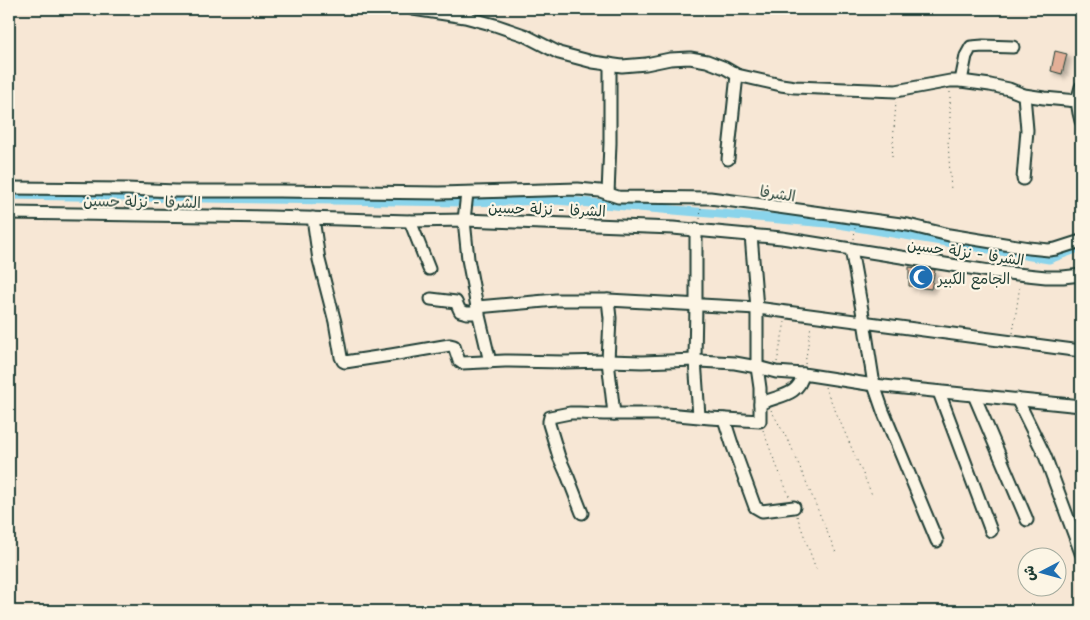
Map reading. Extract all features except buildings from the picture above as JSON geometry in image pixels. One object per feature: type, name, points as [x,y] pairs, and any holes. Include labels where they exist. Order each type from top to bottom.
[{"type":"street","points":[[413,9],[485,22],[512,30],[566,56],[622,66],[690,58],[707,61],[737,75],[795,87],[896,91],[956,81],[990,85],[1009,89],[1024,95],[1077,101]]},
{"type":"street","points":[[956,81],[971,47],[1013,47]]},
{"type":"street","points":[[608,194],[610,64]]},
{"type":"street","points":[[728,158],[737,75]]},
{"type":"street","points":[[1081,86],[1077,101],[1081,121]]},
{"type":"street","points":[[1023,179],[1027,130],[1024,95]]},
{"type":"street","name":"الشرفا","points":[[9,188],[467,195],[571,188],[600,191],[624,198],[719,199],[908,226],[1028,248],[1049,250],[1081,243]]},
{"type":"street","points":[[467,195],[464,215],[468,259],[490,362]]},
{"type":"street","name":"الشرفا - نزلة حسين","points":[[9,213],[270,216],[410,221],[464,215],[696,229],[782,238],[989,272],[1055,277],[1079,275]]},
{"type":"street","points":[[313,218],[316,248],[343,361],[348,362],[450,345],[454,346],[458,361],[460,362],[608,360],[642,362],[695,360],[735,363],[776,372],[803,374],[874,385],[1081,406]]},
{"type":"street","points":[[410,221],[429,269]]},
{"type":"street","points":[[696,229],[695,360],[699,416]]},
{"type":"street","points":[[582,513],[559,457],[550,429],[550,417],[570,413],[667,414],[760,420],[763,402],[758,367],[757,308],[751,235]]},
{"type":"street","points":[[851,249],[874,385],[937,541]]},
{"type":"street","points":[[1079,275],[1081,288]]},
{"type":"street","points":[[431,299],[456,302],[460,311],[467,313],[556,300],[608,300],[757,308],[1081,351]]},
{"type":"street","points":[[608,300],[610,318],[608,360],[614,414]]},
{"type":"street","points":[[763,402],[790,393],[796,389],[803,374]]},
{"type":"street","points":[[940,392],[991,531]]},
{"type":"street","points":[[974,395],[1027,520]]},
{"type":"street","points":[[1017,399],[1045,456],[1081,553]]},
{"type":"street","points":[[724,419],[755,507],[762,511],[794,507]]},
{"type":"path","points":[[951,191],[948,141],[956,81]]},
{"type":"path","points":[[892,157],[896,91]]},
{"type":"path","points":[[700,217],[701,202]]},
{"type":"path","points":[[1012,341],[1021,275]]},
{"type":"path","points":[[776,372],[786,312]]},
{"type":"path","points":[[803,374],[813,315]]},
{"type":"path","points":[[821,377],[873,497]]},
{"type":"path","points":[[763,402],[791,446],[836,553]]},
{"type":"path","points":[[760,420],[772,457],[794,507],[816,569]]},
{"type":"waterway","points":[[9,195],[463,202],[556,200],[839,224],[1049,259],[1081,247]]},
{"type":"place","name":"الجامع الكبير","points":[[921,277]]}]
